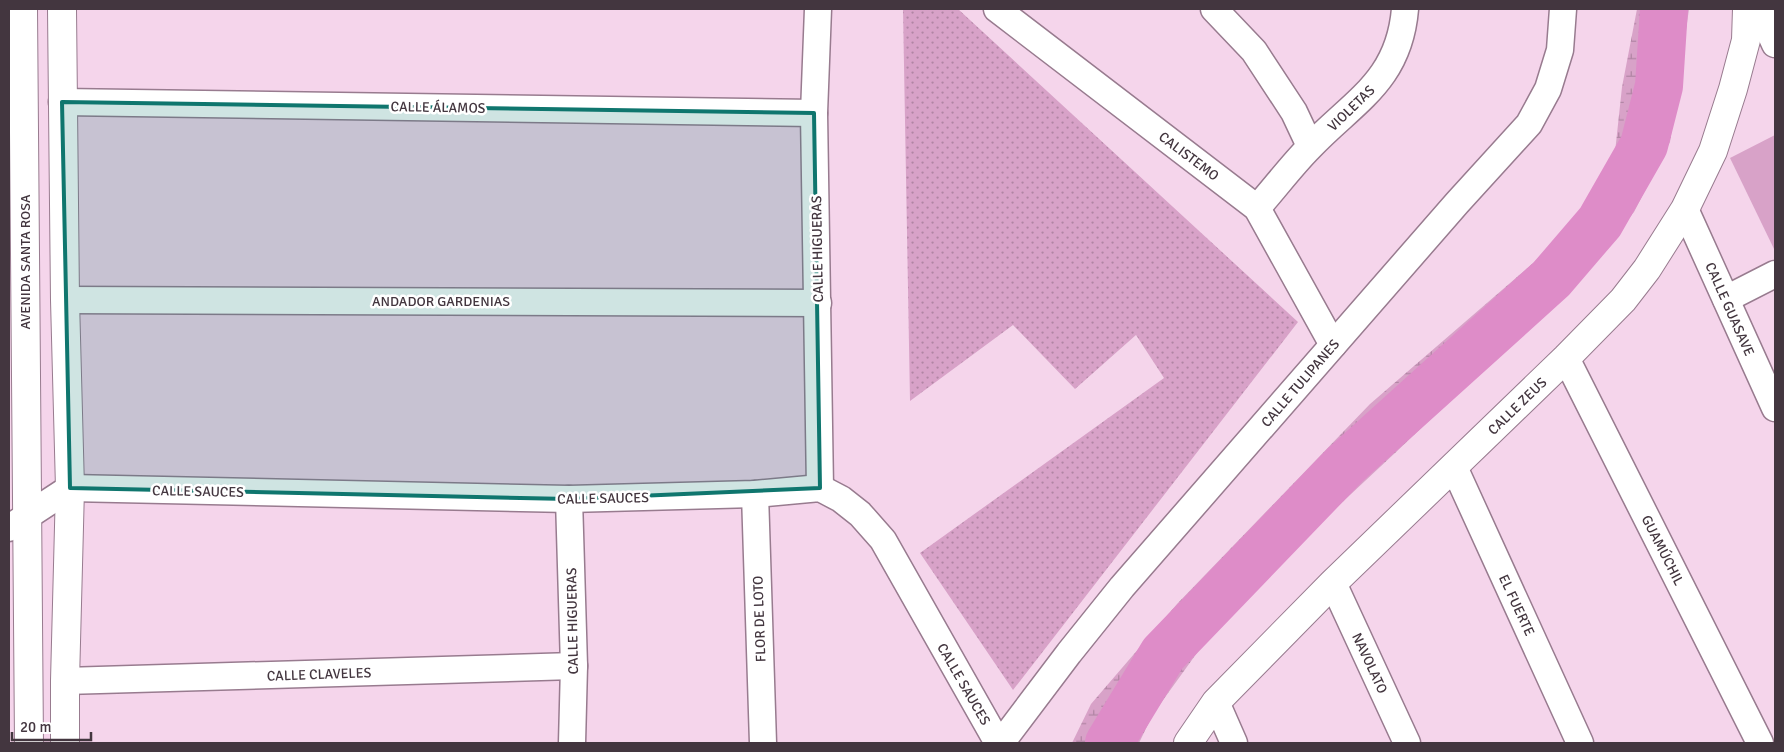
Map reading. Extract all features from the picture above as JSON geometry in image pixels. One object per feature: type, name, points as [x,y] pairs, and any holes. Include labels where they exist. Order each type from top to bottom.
[{"type":"main road","name":"AVENIDA SANTA ROSA","points":[[23,9],[17,221],[18,522],[29,743]]},
{"type":"main road","points":[[62,9],[64,300],[70,488],[64,681],[65,743]]},
{"type":"main road","name":"CALLE ZEUS","points":[[1188,743],[1216,702],[1333,583],[1566,358],[1629,292],[1647,270],[1685,209],[1713,151],[1733,89],[1746,40],[1747,9]]},
{"type":"street","name":"CALLE HIGUERAS","points":[[818,9],[814,113],[820,488]]},
{"type":"street","name":"CALISTEMO","points":[[997,9],[1257,208],[1333,345]]},
{"type":"street","points":[[1214,9],[1254,51],[1294,112],[1310,146]]},
{"type":"street","name":"VIOLETAS","points":[[1257,208],[1310,146],[1362,100],[1380,78],[1396,52],[1404,9]]},
{"type":"street","name":"CALLE TULIPANES","points":[[999,743],[1122,587],[1528,124],[1551,82],[1560,50],[1563,9]]},
{"type":"street","points":[[1759,9],[1775,44]]},
{"type":"street","name":"CALLE ÁLAMOS","points":[[62,102],[814,113]]},
{"type":"street","name":"CALLE GUASAVE","points":[[1685,209],[1775,408]]},
{"type":"street","points":[[1726,298],[1775,274]]},
{"type":"street","name":"ANDADOR GARDENIAS","points":[[64,300],[818,302]]},
{"type":"street","name":"GUAMÚCHIL","points":[[1566,358],[1760,743]]},
{"type":"street","name":"EL FUERTE","points":[[1454,467],[1580,743]]},
{"type":"street","points":[[18,522],[70,488]]},
{"type":"street","name":"CALLE SAUCES","points":[[70,488],[569,499],[755,494],[820,488],[841,499],[860,514],[882,540],[999,743]]},
{"type":"street","name":"FLOR DE LOTO","points":[[755,494],[763,743]]},
{"type":"street","name":"CALLE HIGUERAS","points":[[569,499],[574,666],[572,743]]},
{"type":"street","name":"NAVOLATO","points":[[1333,583],[1407,743]]},
{"type":"street","name":"CALLE CLAVELES","points":[[64,681],[574,666]]},
{"type":"street","points":[[1216,702],[1234,743]]},
{"type":"highlighted area","points":[[62,102],[814,113],[820,488],[569,499],[70,488]]},
{"type":"green space","points":[[903,9],[958,9],[1298,322],[1013,690],[920,553],[1164,378],[1136,335],[1075,389],[1013,325],[910,401]]},
{"type":"green space","points":[[1637,9],[1689,9],[1670,142],[1634,212],[1583,274],[1230,607],[1153,714],[1139,743],[1072,743],[1091,704],[1177,604],[1370,404],[1569,232],[1613,171],[1622,87]]},
{"type":"green space","points":[[1775,135],[1775,251],[1730,158]]},
{"type":"waterway","points":[[1109,743],[1163,654],[1345,465],[1551,279],[1600,222],[1644,145],[1659,86],[1664,9]]}]
